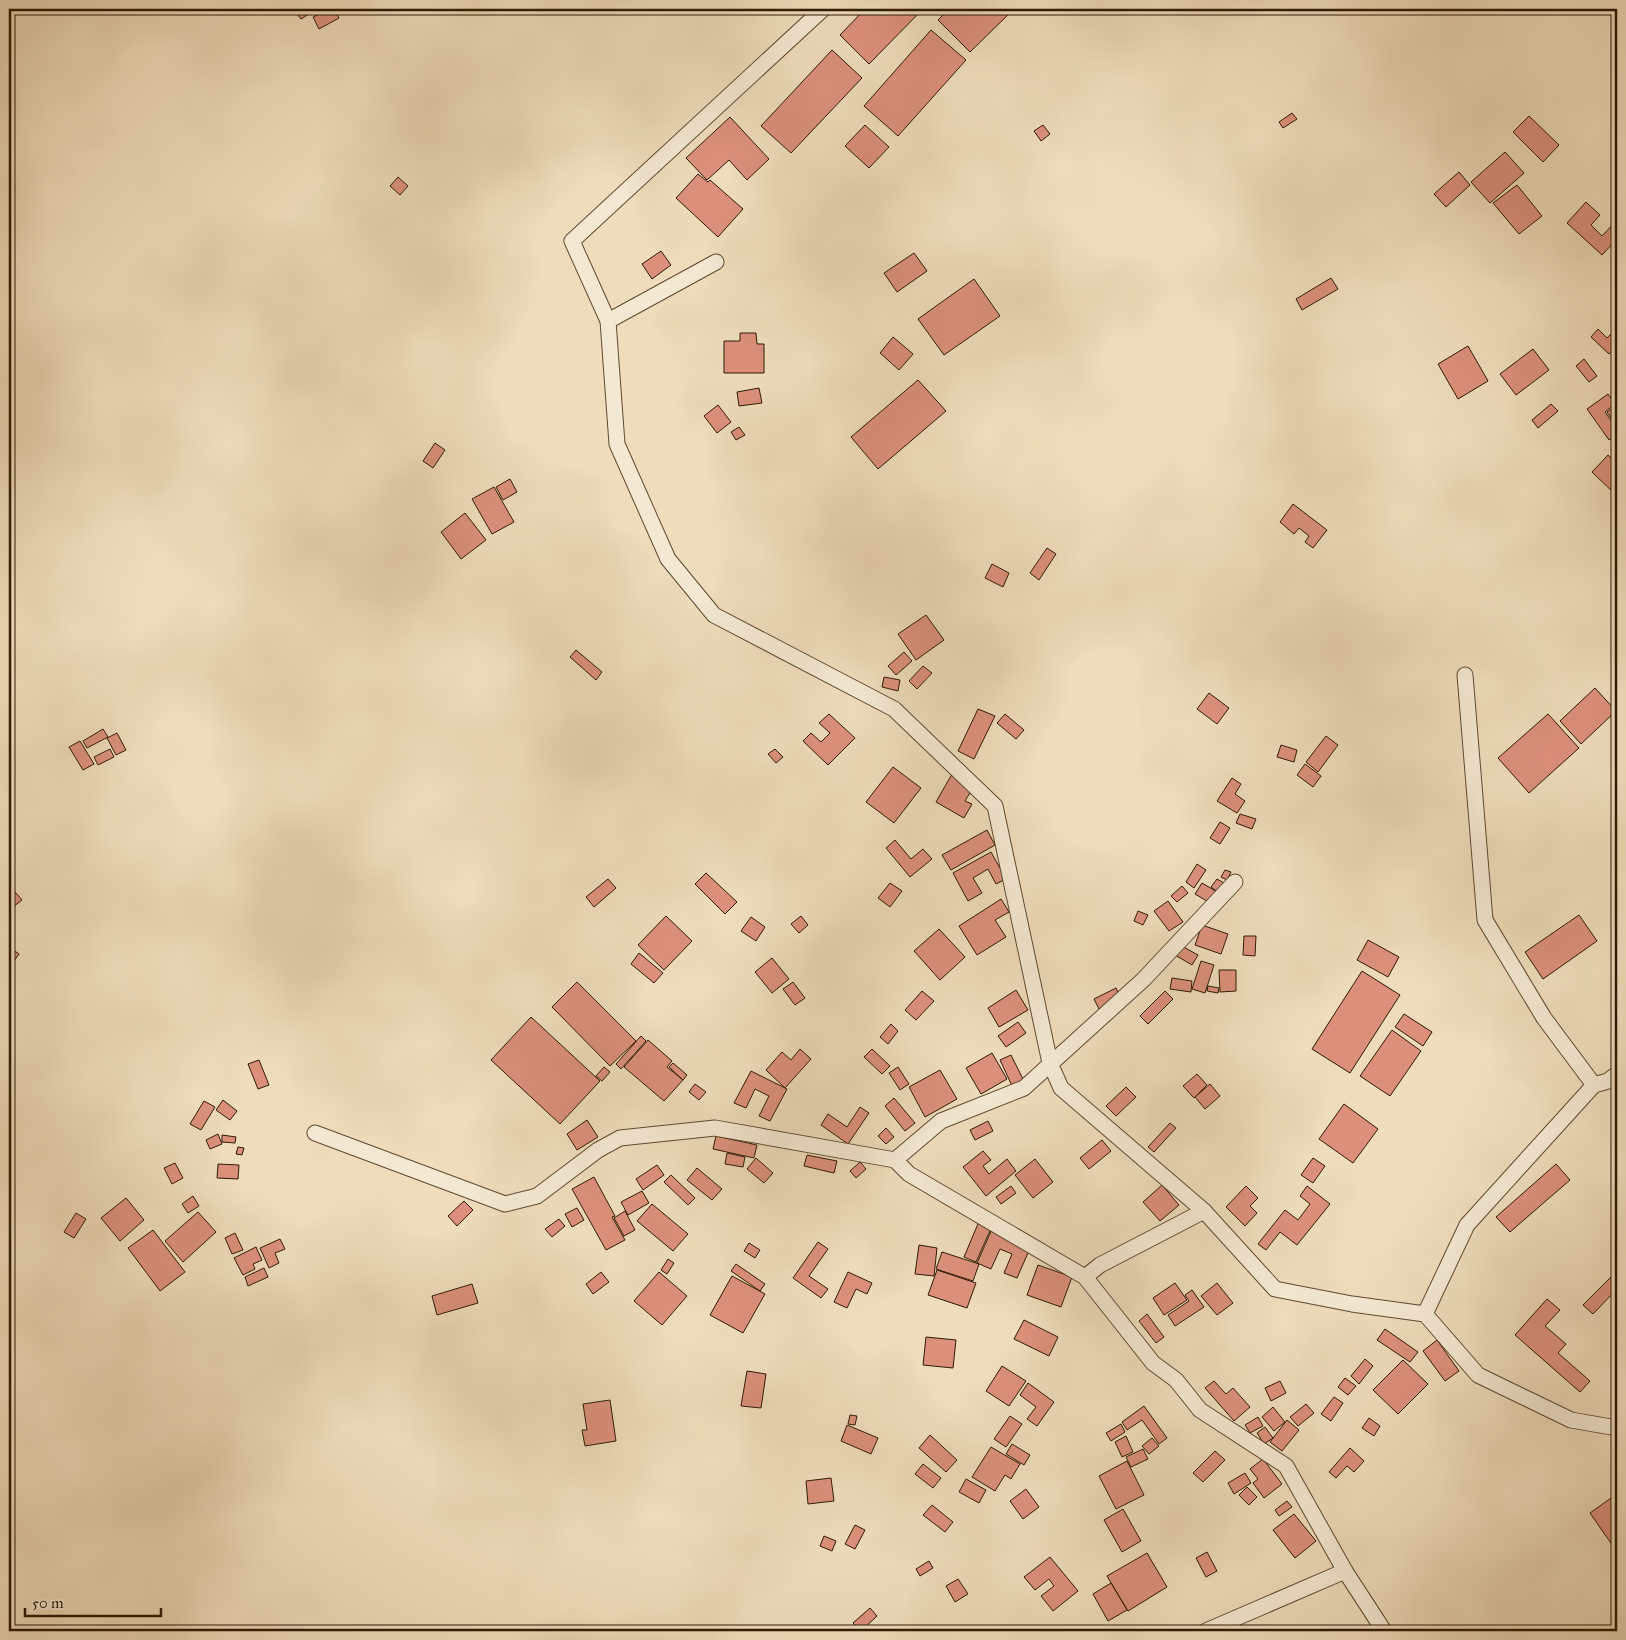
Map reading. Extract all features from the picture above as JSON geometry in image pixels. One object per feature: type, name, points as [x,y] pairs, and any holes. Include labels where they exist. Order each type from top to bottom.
[{"type":"street","points":[[823,9],[572,241],[608,321],[617,444],[668,559],[714,615],[894,709],[995,806],[1050,1063],[1061,1088],[1204,1211],[1275,1289],[1352,1304],[1424,1314],[1478,1375],[1571,1420],[1617,1428]]},
{"type":"street","points":[[608,321],[716,262]]},
{"type":"street","points":[[1465,675],[1485,920],[1544,1018],[1594,1085]]},
{"type":"street","points":[[895,1160],[941,1121],[1024,1088],[1144,979],[1235,882]]},
{"type":"street","points":[[1424,1314],[1467,1225],[1594,1085],[1608,1081],[1617,1074]]},
{"type":"street","points":[[315,1133],[505,1204],[537,1196],[598,1150],[620,1138],[715,1128],[895,1160],[909,1174],[1085,1276],[1153,1363],[1176,1380],[1200,1410],[1286,1466],[1345,1571],[1384,1631]]},
{"type":"street","points":[[1085,1276],[1100,1265],[1204,1211]]},
{"type":"street","points":[[1206,1631],[1345,1571]]},
{"type":"building","points":[[293,9],[309,9],[312,12],[301,19]]},
{"type":"building","points":[[334,9],[339,18],[319,29],[313,17]]},
{"type":"building","points":[[865,9],[923,9],[869,64],[840,35]]},
{"type":"building","points":[[949,9],[1014,9],[970,52],[938,20]]},
{"type":"building","points":[[931,30],[966,60],[898,136],[864,106]]},
{"type":"building","points":[[832,50],[862,78],[791,153],[761,126]]},
{"type":"building","points":[[1292,113],[1297,119],[1283,128],[1279,122]]},
{"type":"building","points":[[1529,116],[1559,145],[1543,162],[1513,132]]},
{"type":"building","points":[[730,117],[769,159],[747,180],[729,160],[707,180],[686,158]]},
{"type":"building","points":[[865,125],[889,147],[869,168],[845,146]]},
{"type":"building","points":[[1043,125],[1050,134],[1041,141],[1034,131]]},
{"type":"building","points":[[1505,152],[1524,173],[1490,203],[1471,182]]},
{"type":"building","points":[[1459,172],[1470,185],[1446,207],[1434,194]]},
{"type":"building","points":[[698,174],[708,182],[710,180],[743,209],[718,237],[676,198]]},
{"type":"building","points":[[398,177],[408,186],[400,195],[390,186]]},
{"type":"building","points":[[1517,185],[1542,216],[1519,234],[1493,203]]},
{"type":"building","points":[[1586,202],[1600,215],[1591,225],[1602,236],[1617,220],[1617,239],[1602,255],[1567,223]]},
{"type":"building","points":[[661,251],[671,265],[652,279],[642,264]]},
{"type":"building","points":[[914,253],[927,271],[897,292],[884,273]]},
{"type":"building","points":[[1331,278],[1338,289],[1302,310],[1296,299]]},
{"type":"building","points":[[974,279],[1000,316],[944,355],[918,319]]},
{"type":"building","points":[[1617,328],[1617,345],[1609,354],[1591,337],[1598,329],[1607,338]]},
{"type":"building","points":[[740,333],[756,333],[757,344],[764,344],[764,373],[724,373],[724,341],[740,341]]},
{"type":"building","points":[[893,337],[913,354],[899,370],[880,353]]},
{"type":"building","points":[[1468,346],[1488,381],[1458,399],[1438,364]]},
{"type":"building","points":[[1533,349],[1549,370],[1516,395],[1500,374]]},
{"type":"building","points":[[1584,359],[1597,376],[1589,382],[1576,366]]},
{"type":"building","points":[[918,380],[946,411],[878,469],[851,437]]},
{"type":"building","points":[[759,388],[762,403],[739,406],[737,392]]},
{"type":"building","points":[[1608,394],[1615,404],[1605,412],[1617,429],[1617,434],[1609,440],[1587,409]]},
{"type":"building","points":[[1551,404],[1558,411],[1538,428],[1532,420]]},
{"type":"building","points":[[718,405],[731,422],[717,433],[704,416]]},
{"type":"building","points":[[1616,406],[1617,408],[1617,427],[1607,412]]},
{"type":"building","points":[[739,427],[745,435],[736,440],[731,432]]},
{"type":"building","points":[[435,443],[445,450],[433,468],[423,461]]},
{"type":"building","points":[[1608,455],[1617,464],[1617,496],[1592,472]]},
{"type":"building","points":[[510,479],[517,492],[503,500],[496,487]]},
{"type":"building","points":[[494,487],[514,522],[492,534],[472,499]]},
{"type":"building","points":[[1293,504],[1327,530],[1313,548],[1305,542],[1309,536],[1299,528],[1294,534],[1280,522]]},
{"type":"building","points":[[465,513],[486,540],[461,559],[441,532]]},
{"type":"building","points":[[1047,548],[1056,554],[1039,580],[1030,573]]},
{"type":"building","points":[[992,564],[1009,573],[1003,587],[985,578]]},
{"type":"building","points":[[926,615],[944,640],[916,660],[898,634]]},
{"type":"building","points":[[576,650],[602,672],[596,680],[570,657]]},
{"type":"building","points":[[904,652],[912,661],[896,675],[888,666]]},
{"type":"building","points":[[923,666],[932,673],[917,689],[909,681]]},
{"type":"building","points":[[884,677],[900,680],[898,691],[882,687]]},
{"type":"building","points":[[1595,688],[1616,711],[1581,744],[1560,721]]},
{"type":"building","points":[[1209,693],[1229,708],[1217,724],[1197,709]]},
{"type":"building","points":[[978,709],[995,716],[974,759],[958,751]]},
{"type":"building","points":[[829,714],[855,738],[828,765],[803,741],[811,733],[821,742],[830,733],[819,723]]},
{"type":"building","points":[[1005,714],[1024,730],[1016,739],[997,723]]},
{"type":"building","points":[[1548,714],[1579,748],[1529,793],[1498,758]]},
{"type":"building","points":[[103,729],[108,737],[87,748],[83,741]]},
{"type":"building","points":[[117,733],[126,750],[116,755],[107,738]]},
{"type":"building","points":[[1326,736],[1338,745],[1318,772],[1306,762]]},
{"type":"building","points":[[80,741],[94,764],[83,770],[69,747]]},
{"type":"building","points":[[1281,745],[1297,750],[1294,762],[1277,757]]},
{"type":"building","points":[[110,749],[114,757],[98,765],[94,757]]},
{"type":"building","points":[[775,749],[783,757],[776,763],[768,754]]},
{"type":"building","points":[[1305,764],[1321,776],[1313,787],[1297,775]]},
{"type":"building","points":[[893,767],[921,788],[894,823],[866,802]]},
{"type":"building","points":[[952,774],[974,786],[965,801],[972,804],[964,818],[936,802]]},
{"type":"building","points":[[1232,778],[1241,784],[1235,794],[1245,801],[1237,813],[1217,801]]},
{"type":"building","points":[[1240,814],[1256,819],[1252,829],[1236,823]]},
{"type":"building","points":[[1220,822],[1230,828],[1220,844],[1210,838]]},
{"type":"building","points":[[987,830],[995,845],[951,870],[942,855]]},
{"type":"building","points":[[895,840],[911,859],[923,849],[932,859],[910,877],[886,848]]},
{"type":"building","points":[[991,852],[1006,879],[996,884],[988,869],[973,878],[982,893],[968,901],[953,873]]},
{"type":"building","points":[[1197,864],[1206,870],[1194,888],[1186,882]]},
{"type":"building","points":[[1225,870],[1231,872],[1227,880],[1221,877]]},
{"type":"building","points":[[706,873],[737,902],[725,914],[695,884]]},
{"type":"building","points":[[608,879],[616,888],[594,907],[586,897]]},
{"type":"building","points":[[1217,879],[1224,883],[1218,892],[1211,887]]},
{"type":"building","points":[[890,883],[902,891],[890,907],[878,898]]},
{"type":"building","points":[[1202,883],[1219,893],[1212,904],[1195,894]]},
{"type":"building","points":[[9,885],[22,900],[13,907],[9,903]]},
{"type":"building","points":[[1182,886],[1188,893],[1177,902],[1171,896]]},
{"type":"building","points":[[1001,899],[1009,912],[995,920],[1006,937],[977,955],[959,926]]},
{"type":"building","points":[[1168,901],[1183,922],[1169,931],[1154,911]]},
{"type":"building","points":[[1138,911],[1148,915],[1143,925],[1134,921]]},
{"type":"building","points":[[1579,915],[1597,941],[1543,979],[1525,952]]},
{"type":"building","points":[[666,916],[692,941],[664,970],[638,945]]},
{"type":"building","points":[[801,916],[808,925],[799,933],[791,924]]},
{"type":"building","points":[[751,917],[765,927],[756,941],[741,931]]},
{"type":"building","points":[[1202,925],[1228,934],[1221,954],[1195,945]]},
{"type":"building","points":[[939,929],[965,957],[940,980],[914,951]]},
{"type":"building","points":[[1244,936],[1256,936],[1255,956],[1243,955]]},
{"type":"building","points":[[1368,940],[1399,957],[1388,977],[1357,960]]},
{"type":"building","points":[[1180,945],[1198,955],[1192,965],[1175,955]]},
{"type":"building","points":[[9,947],[19,954],[12,964],[9,961]]},
{"type":"building","points":[[639,953],[663,973],[654,983],[631,964]]},
{"type":"building","points":[[772,958],[789,979],[772,993],[755,972]]},
{"type":"building","points":[[1201,961],[1214,965],[1205,993],[1192,989]]},
{"type":"building","points":[[1219,970],[1236,970],[1236,991],[1220,992]]},
{"type":"building","points":[[1362,971],[1400,995],[1350,1073],[1312,1049]]},
{"type":"building","points":[[1172,978],[1192,981],[1191,992],[1170,989]]},
{"type":"building","points":[[577,982],[636,1041],[610,1066],[552,1007]]},
{"type":"building","points":[[793,982],[805,998],[795,1005],[783,989]]},
{"type":"building","points":[[1208,986],[1219,988],[1218,993],[1207,991]]},
{"type":"building","points":[[1116,988],[1121,999],[1099,1009],[1094,999]]},
{"type":"building","points":[[1016,990],[1028,1010],[999,1027],[988,1008]]},
{"type":"building","points":[[922,991],[934,1001],[916,1020],[905,1010]]},
{"type":"building","points":[[1165,991],[1173,999],[1148,1024],[1140,1016]]},
{"type":"building","points":[[1404,1014],[1432,1032],[1423,1046],[1395,1027]]},
{"type":"building","points":[[531,1017],[600,1081],[560,1124],[491,1060]]},
{"type":"building","points":[[1018,1022],[1026,1033],[1006,1047],[998,1036]]},
{"type":"building","points":[[891,1024],[898,1031],[888,1044],[880,1037]]},
{"type":"building","points":[[1392,1030],[1421,1051],[1390,1096],[1360,1076]]},
{"type":"building","points":[[641,1036],[646,1041],[621,1069],[616,1064]]},
{"type":"building","points":[[648,1040],[672,1061],[667,1067],[683,1080],[664,1101],[624,1067]]},
{"type":"building","points":[[800,1049],[811,1059],[785,1088],[766,1070],[782,1052],[791,1060]]},
{"type":"building","points":[[872,1049],[890,1066],[882,1074],[864,1057]]},
{"type":"building","points":[[992,1053],[1007,1079],[981,1094],[966,1068]]},
{"type":"building","points":[[1011,1055],[1025,1083],[1013,1088],[1000,1060]]},
{"type":"building","points":[[259,1060],[269,1085],[258,1089],[248,1064]]},
{"type":"building","points":[[673,1063],[687,1075],[683,1080],[669,1067]]},
{"type":"building","points":[[604,1067],[610,1072],[602,1081],[596,1076]]},
{"type":"building","points":[[898,1067],[909,1084],[900,1090],[889,1073]]},
{"type":"building","points":[[940,1070],[957,1099],[925,1117],[909,1087]]},
{"type":"building","points":[[751,1071],[787,1089],[770,1121],[759,1116],[769,1096],[755,1089],[746,1108],[734,1103]]},
{"type":"building","points":[[1197,1074],[1207,1085],[1194,1098],[1183,1086]]},
{"type":"building","points":[[695,1084],[706,1092],[699,1100],[689,1092]]},
{"type":"building","points":[[1210,1084],[1220,1096],[1205,1109],[1195,1097]]},
{"type":"building","points":[[1126,1087],[1136,1097],[1116,1116],[1106,1106]]},
{"type":"building","points":[[894,1098],[915,1123],[905,1131],[885,1106]]},
{"type":"building","points":[[223,1100],[237,1111],[230,1120],[216,1110]]},
{"type":"building","points":[[204,1101],[215,1107],[201,1130],[190,1124]]},
{"type":"building","points":[[1344,1104],[1378,1129],[1353,1163],[1319,1139]]},
{"type":"building","points":[[860,1107],[869,1113],[848,1144],[821,1125],[828,1114],[847,1127]]},
{"type":"building","points":[[587,1120],[598,1137],[577,1150],[567,1134]]},
{"type":"building","points":[[988,1121],[993,1131],[975,1140],[970,1130]]},
{"type":"building","points":[[1170,1123],[1176,1128],[1154,1152],[1148,1147]]},
{"type":"building","points":[[886,1128],[894,1137],[886,1144],[878,1136]]},
{"type":"building","points":[[218,1134],[222,1144],[210,1149],[206,1140]]},
{"type":"building","points":[[222,1135],[236,1137],[235,1143],[222,1142]]},
{"type":"building","points":[[716,1136],[757,1145],[754,1158],[713,1149]]},
{"type":"building","points":[[1102,1140],[1111,1151],[1089,1169],[1080,1158]]},
{"type":"building","points":[[238,1147],[244,1148],[242,1155],[236,1154]]},
{"type":"building","points":[[983,1151],[991,1160],[983,1166],[989,1174],[1007,1159],[1016,1171],[986,1196],[963,1167]]},
{"type":"building","points":[[727,1153],[745,1157],[743,1167],[725,1164]]},
{"type":"building","points":[[807,1155],[837,1161],[834,1173],[804,1166]]},
{"type":"building","points":[[756,1158],[773,1173],[764,1183],[747,1169]]},
{"type":"building","points":[[1313,1158],[1325,1166],[1313,1183],[1301,1175]]},
{"type":"building","points":[[1035,1159],[1053,1182],[1033,1198],[1015,1175]]},
{"type":"building","points":[[860,1162],[866,1169],[856,1178],[850,1171]]},
{"type":"building","points":[[175,1163],[183,1178],[172,1184],[164,1168]]},
{"type":"building","points":[[218,1164],[239,1165],[238,1179],[217,1178]]},
{"type":"building","points":[[1556,1164],[1570,1180],[1510,1232],[1496,1217]]},
{"type":"building","points":[[657,1165],[664,1175],[643,1190],[636,1179]]},
{"type":"building","points":[[697,1168],[722,1189],[712,1200],[687,1180]]},
{"type":"building","points":[[671,1175],[695,1198],[688,1205],[664,1182]]},
{"type":"building","points":[[594,1177],[615,1216],[612,1217],[625,1240],[606,1250],[572,1189]]},
{"type":"building","points":[[1162,1185],[1179,1205],[1160,1221],[1143,1202]]},
{"type":"building","points":[[1011,1186],[1016,1193],[1001,1204],[996,1197]]},
{"type":"building","points":[[1246,1186],[1258,1198],[1250,1206],[1257,1213],[1245,1226],[1226,1207]]},
{"type":"building","points":[[1307,1186],[1330,1204],[1297,1245],[1280,1232],[1266,1250],[1258,1244],[1285,1210],[1298,1220],[1310,1204],[1300,1196]]},
{"type":"building","points":[[642,1191],[649,1203],[628,1215],[621,1202]]},
{"type":"building","points":[[193,1196],[199,1206],[188,1213],[182,1204]]},
{"type":"building","points":[[126,1198],[144,1220],[120,1241],[101,1218]]},
{"type":"building","points":[[464,1201],[473,1210],[457,1226],[448,1216]]},
{"type":"building","points":[[652,1204],[688,1234],[673,1251],[637,1221]]},
{"type":"building","points":[[577,1208],[584,1220],[572,1227],[565,1214]]},
{"type":"building","points":[[625,1211],[635,1230],[624,1236],[614,1218]]},
{"type":"building","points":[[198,1212],[216,1232],[183,1262],[165,1241]]},
{"type":"building","points":[[76,1213],[86,1219],[74,1238],[64,1232]]},
{"type":"building","points":[[559,1219],[565,1226],[552,1237],[545,1229]]},
{"type":"building","points":[[980,1219],[993,1224],[976,1262],[964,1257]]},
{"type":"building","points":[[992,1229],[1031,1246],[1017,1278],[1004,1273],[1012,1254],[1000,1249],[991,1269],[977,1263]]},
{"type":"building","points":[[153,1230],[185,1272],[160,1291],[128,1248]]},
{"type":"building","points":[[235,1233],[243,1250],[232,1254],[225,1238]]},
{"type":"building","points":[[280,1239],[285,1249],[275,1253],[279,1263],[269,1268],[260,1248]]},
{"type":"building","points":[[818,1242],[828,1249],[809,1276],[828,1289],[821,1298],[793,1278]]},
{"type":"building","points":[[749,1243],[760,1250],[755,1258],[744,1251]]},
{"type":"building","points":[[919,1245],[937,1248],[934,1276],[915,1274]]},
{"type":"building","points":[[256,1247],[262,1260],[253,1264],[255,1269],[243,1275],[234,1258]]},
{"type":"building","points":[[942,1252],[979,1264],[973,1281],[936,1269]]},
{"type":"building","points":[[668,1259],[674,1263],[667,1274],[661,1270]]},
{"type":"building","points":[[736,1264],[765,1284],[760,1291],[731,1271]]},
{"type":"building","points":[[1038,1265],[1072,1277],[1061,1307],[1027,1295]]},
{"type":"building","points":[[264,1268],[268,1277],[248,1286],[245,1277]]},
{"type":"building","points":[[937,1270],[976,1283],[967,1308],[928,1295]]},
{"type":"building","points":[[601,1272],[609,1282],[593,1294],[586,1284]]},
{"type":"building","points":[[659,1272],[687,1296],[662,1325],[634,1301]]},
{"type":"building","points":[[848,1272],[872,1283],[867,1294],[856,1289],[847,1308],[834,1302]]},
{"type":"building","points":[[732,1276],[765,1294],[743,1333],[710,1315]]},
{"type":"building","points":[[1611,1277],[1617,1283],[1617,1289],[1593,1314],[1583,1305]]},
{"type":"building","points":[[1175,1283],[1187,1300],[1164,1315],[1153,1298]]},
{"type":"building","points":[[1217,1283],[1233,1303],[1217,1315],[1201,1296]]},
{"type":"building","points":[[472,1284],[478,1303],[437,1315],[432,1296]]},
{"type":"building","points":[[1192,1290],[1204,1307],[1175,1326],[1168,1315],[1189,1301],[1185,1295]]},
{"type":"building","points":[[1547,1299],[1560,1310],[1545,1326],[1566,1344],[1558,1353],[1590,1381],[1580,1392],[1515,1335]]},
{"type":"building","points":[[1147,1314],[1164,1337],[1156,1343],[1139,1321]]},
{"type":"building","points":[[1024,1320],[1058,1337],[1049,1356],[1014,1339]]},
{"type":"building","points":[[1385,1329],[1418,1352],[1410,1362],[1377,1340]]},
{"type":"building","points":[[926,1337],[956,1340],[953,1368],[923,1365]]},
{"type":"building","points":[[1437,1340],[1459,1371],[1445,1381],[1423,1351]]},
{"type":"building","points":[[1365,1359],[1373,1366],[1359,1384],[1351,1376]]},
{"type":"building","points":[[1403,1360],[1428,1384],[1398,1414],[1373,1390]]},
{"type":"building","points":[[1002,1366],[1026,1381],[1009,1406],[986,1391]]},
{"type":"building","points":[[747,1371],[766,1374],[761,1408],[741,1406]]},
{"type":"building","points":[[1345,1378],[1356,1386],[1348,1395],[1338,1387]]},
{"type":"building","points":[[1214,1381],[1226,1394],[1233,1388],[1250,1407],[1234,1421],[1205,1388]]},
{"type":"building","points":[[1280,1381],[1286,1393],[1271,1401],[1265,1388]]},
{"type":"building","points":[[1028,1383],[1054,1402],[1037,1426],[1027,1419],[1036,1407],[1020,1395]]},
{"type":"building","points":[[1334,1397],[1343,1403],[1331,1421],[1321,1414]]},
{"type":"building","points":[[610,1400],[616,1441],[585,1446],[582,1430],[587,1430],[583,1404]]},
{"type":"building","points":[[1306,1404],[1314,1413],[1298,1426],[1290,1417]]},
{"type":"building","points":[[1144,1406],[1167,1438],[1159,1444],[1142,1420],[1127,1430],[1122,1422]]},
{"type":"building","points":[[1273,1407],[1285,1422],[1274,1431],[1262,1417]]},
{"type":"building","points":[[850,1415],[857,1416],[855,1425],[848,1424]]},
{"type":"building","points":[[1010,1416],[1022,1424],[1006,1447],[994,1439]]},
{"type":"building","points":[[1258,1417],[1263,1426],[1250,1433],[1245,1425]]},
{"type":"building","points":[[1369,1418],[1380,1426],[1374,1436],[1362,1428]]},
{"type":"building","points":[[1287,1420],[1299,1430],[1282,1451],[1270,1442]]},
{"type":"building","points":[[1121,1424],[1125,1432],[1111,1441],[1106,1433]]},
{"type":"building","points":[[847,1425],[878,1438],[871,1454],[841,1441]]},
{"type":"building","points":[[1265,1427],[1273,1438],[1264,1444],[1257,1433]]},
{"type":"building","points":[[930,1435],[957,1460],[946,1472],[919,1448]]},
{"type":"building","points":[[1126,1436],[1133,1452],[1122,1457],[1115,1442]]},
{"type":"building","points":[[1152,1438],[1159,1446],[1149,1454],[1142,1446]]},
{"type":"building","points":[[1012,1444],[1030,1455],[1024,1465],[1006,1454]]},
{"type":"building","points":[[991,1447],[1020,1464],[1011,1479],[1005,1475],[995,1491],[972,1477]]},
{"type":"building","points":[[1350,1448],[1364,1461],[1354,1472],[1347,1466],[1336,1478],[1329,1472]]},
{"type":"building","points":[[1143,1449],[1148,1459],[1131,1467],[1126,1457]]},
{"type":"building","points":[[1215,1451],[1225,1460],[1203,1482],[1193,1473]]},
{"type":"building","points":[[1263,1459],[1282,1484],[1264,1498],[1253,1483],[1258,1479],[1250,1469]]},
{"type":"building","points":[[1127,1461],[1144,1495],[1116,1509],[1099,1476]]},
{"type":"building","points":[[923,1464],[941,1478],[933,1488],[915,1474]]},
{"type":"building","points":[[1245,1473],[1251,1483],[1234,1494],[1228,1483]]},
{"type":"building","points":[[831,1478],[834,1501],[808,1504],[806,1481]]},
{"type":"building","points":[[966,1479],[986,1490],[979,1503],[959,1492]]},
{"type":"building","points":[[1247,1487],[1257,1497],[1249,1505],[1239,1495]]},
{"type":"building","points":[[1026,1489],[1039,1507],[1023,1519],[1010,1501]]},
{"type":"building","points":[[1611,1498],[1617,1507],[1617,1552],[1590,1513]]},
{"type":"building","points":[[1287,1501],[1292,1507],[1279,1516],[1275,1510]]},
{"type":"building","points":[[932,1505],[953,1522],[945,1532],[923,1515]]},
{"type":"building","points":[[1123,1509],[1141,1541],[1122,1552],[1104,1520]]},
{"type":"building","points":[[1294,1514],[1316,1541],[1295,1558],[1273,1530]]},
{"type":"building","points":[[855,1525],[865,1530],[855,1549],[845,1544]]},
{"type":"building","points":[[824,1536],[836,1541],[832,1551],[820,1546]]},
{"type":"building","points":[[1207,1552],[1217,1571],[1206,1577],[1196,1558]]},
{"type":"building","points":[[1147,1553],[1167,1587],[1128,1611],[1107,1576]]},
{"type":"building","points":[[1050,1557],[1078,1591],[1053,1611],[1041,1596],[1054,1586],[1049,1579],[1035,1590],[1024,1577]]},
{"type":"building","points":[[929,1561],[933,1568],[920,1576],[916,1569]]},
{"type":"building","points":[[958,1579],[968,1594],[955,1602],[946,1586]]},
{"type":"building","points":[[1111,1583],[1127,1610],[1108,1621],[1093,1594]]},
{"type":"building","points":[[870,1608],[877,1616],[861,1631],[853,1623]]},
{"type":"building","points":[[1101,1625],[1106,1631],[1093,1631]]}]
